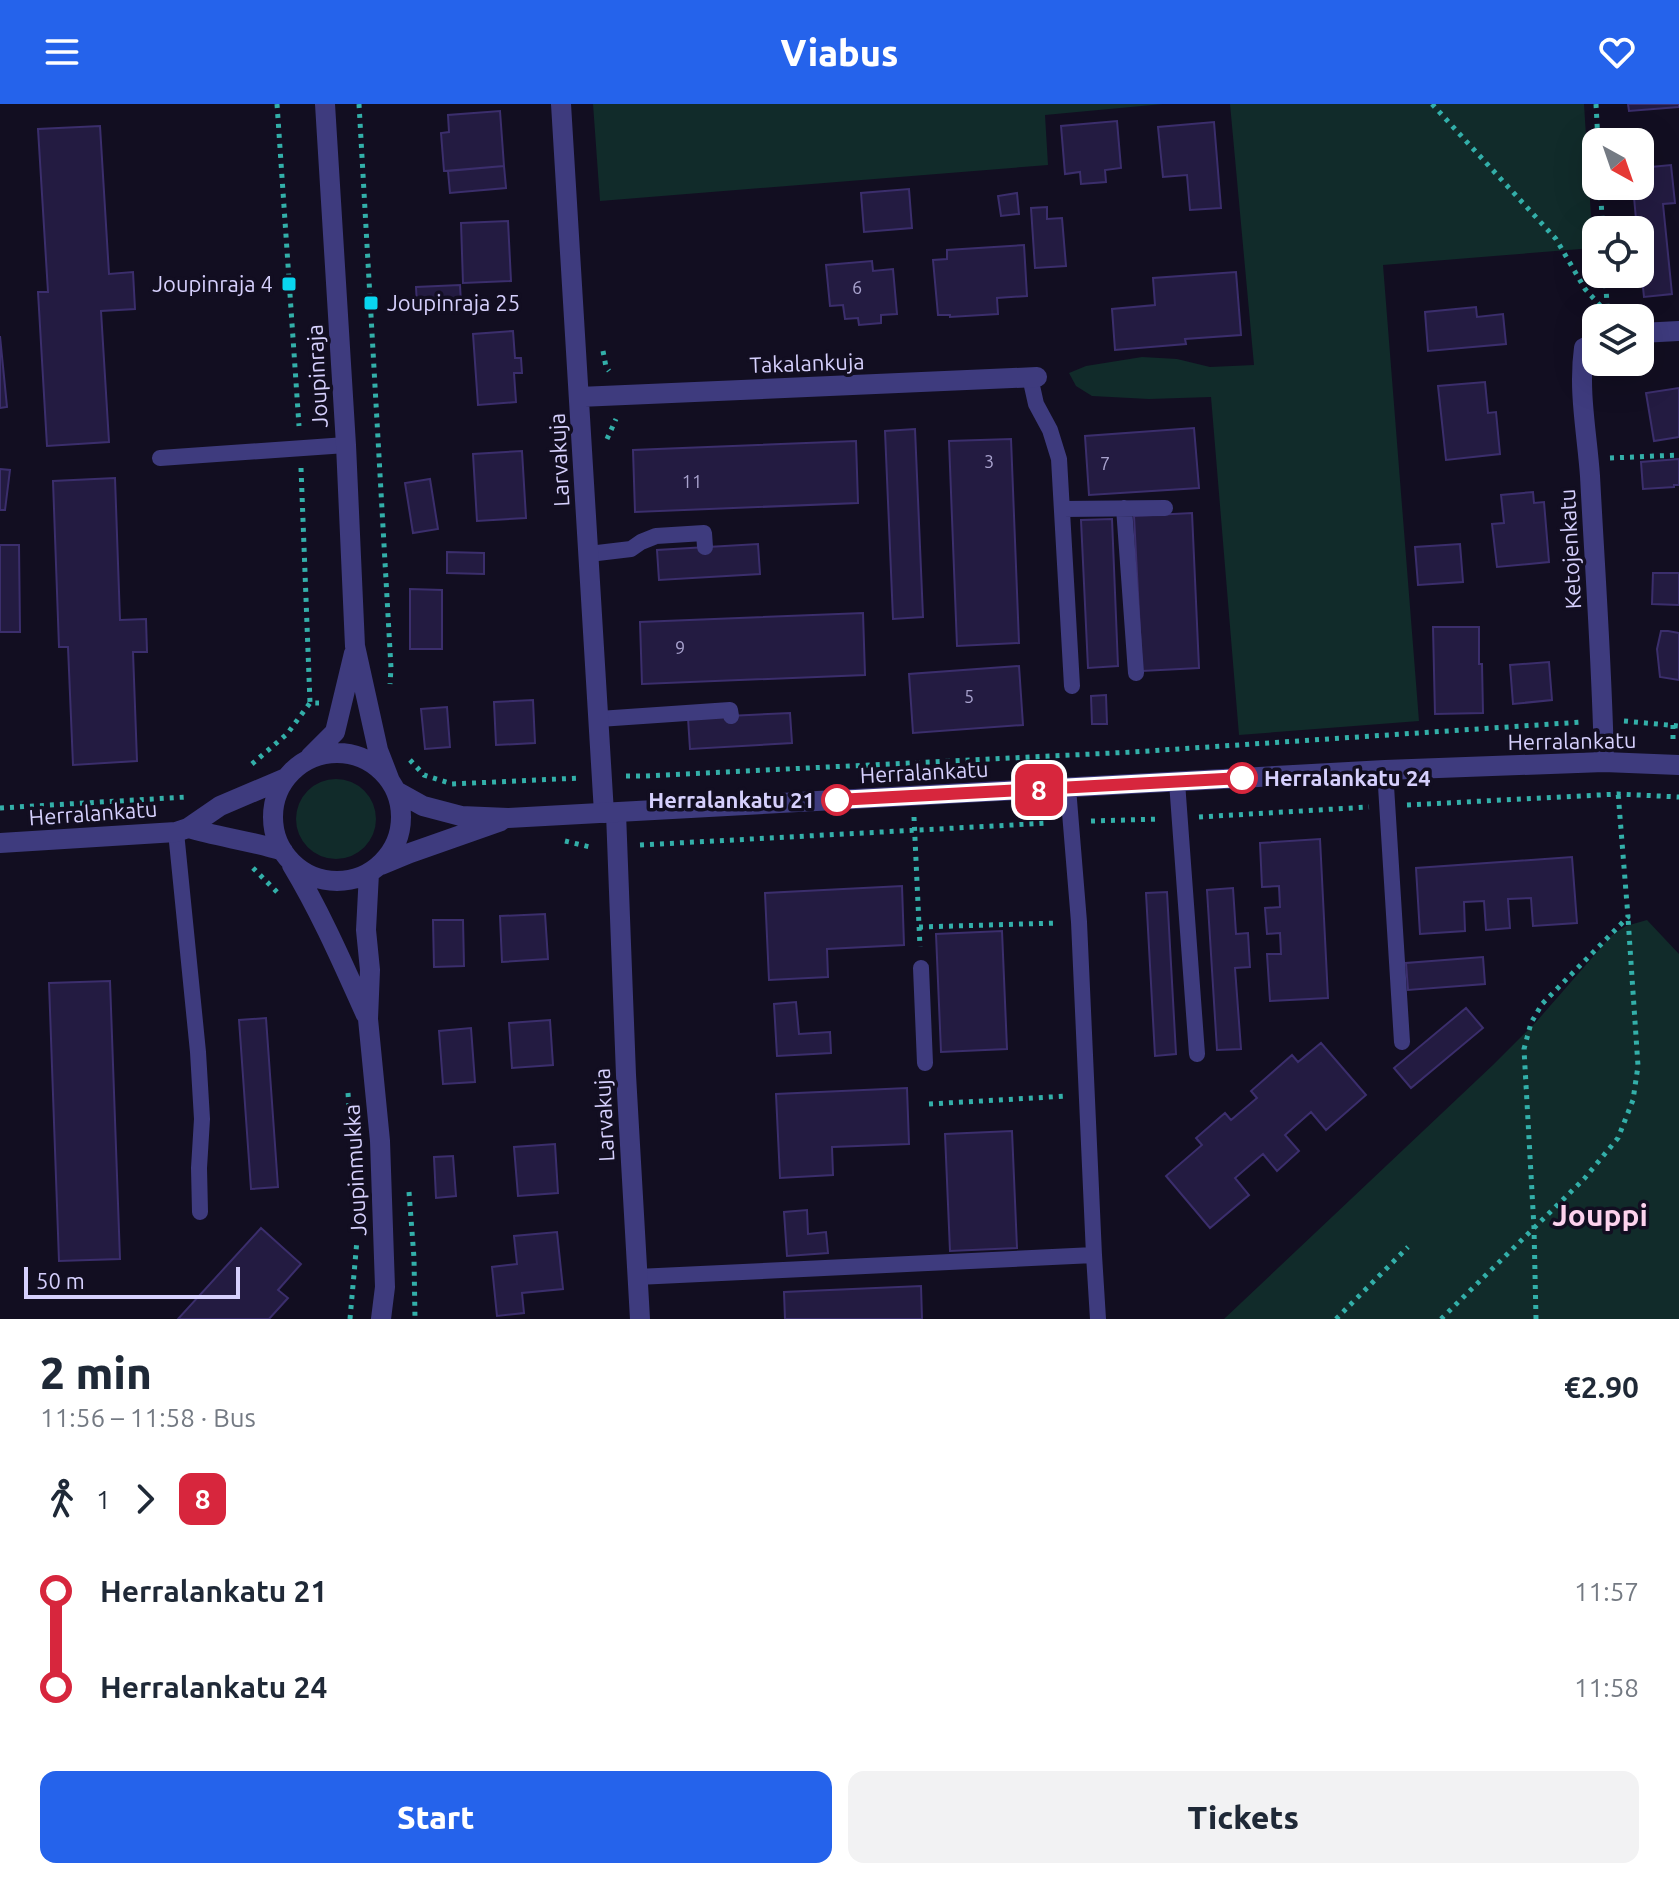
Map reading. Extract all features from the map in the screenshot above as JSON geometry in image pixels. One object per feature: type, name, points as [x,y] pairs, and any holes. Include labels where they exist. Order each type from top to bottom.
[{"type":"street","name":"Joupinraja","points":[[325,104],[355,646],[378,750],[393,786]]},
{"type":"street","name":"Larvakuja","points":[[561,104],[602,777],[610,813],[640,1319]]},
{"type":"street","points":[[1654,332],[1679,331]]},
{"type":"street","name":"Ketojenkatu","points":[[1582,361],[1580,374],[1589,459],[1603,721],[1611,762]]},
{"type":"street","name":"Takalankuja","points":[[579,397],[1034,377]]},
{"type":"street","name":"Joupinraja","points":[[308,760],[335,732],[355,646]]},
{"type":"street","points":[[343,753],[361,758],[377,767],[393,786],[400,815],[397,840],[389,855],[373,870],[352,879],[335,881],[302,871],[286,855],[275,833],[273,814],[277,794],[296,768],[308,760],[325,754],[343,753]]},
{"type":"street","name":"Herralankatu","points":[[393,786],[423,806],[461,816],[508,818],[1385,770],[1611,762],[1679,765]]},
{"type":"street","name":"Herralankatu","points":[[182,830],[220,806],[287,778]]},
{"type":"street","name":"Herralankatu","points":[[373,870],[410,853],[508,818]]},
{"type":"street","name":"Herralankatu","points":[[0,843],[182,830],[253,842],[286,855]]},
{"type":"street","name":"Joupinmukka","points":[[286,855],[312,898],[368,1019]]},
{"type":"street","name":"Joupinmukka","points":[[373,870],[366,930],[370,970],[368,1019],[380,1141],[385,1287],[381,1319]]},
{"type":"lane","points":[[1034,377],[1036,404],[1050,430],[1059,459],[1072,686]]},
{"type":"lane","points":[[160,458],[346,445]]},
{"type":"lane","points":[[1124,508],[1136,673]]},
{"type":"lane","points":[[1062,509],[1165,508]]},
{"type":"lane","points":[[589,554],[631,549],[656,536],[704,533],[705,547]]},
{"type":"lane","points":[[599,719],[730,710],[731,716]]},
{"type":"lane","points":[[1385,770],[1402,1042]]},
{"type":"lane","points":[[1177,782],[1197,1054]]},
{"type":"lane","points":[[1068,788],[1079,922],[1098,1319]]},
{"type":"lane","points":[[182,830],[202,1119],[200,1212]]},
{"type":"lane","points":[[921,968],[925,1063]]},
{"type":"lane","points":[[637,1277],[1094,1255]]},
{"type":"path","points":[[250,766],[287,734],[310,703],[300,448],[277,104]]},
{"type":"path","points":[[359,104],[391,668],[389,701],[367,701]]},
{"type":"path","points":[[1432,104],[1556,239],[1585,289],[1598,304]]},
{"type":"path","points":[[1596,104],[1597,128]]},
{"type":"path","points":[[1589,459],[1679,455]]},
{"type":"path","points":[[310,703],[342,702]]},
{"type":"path","points":[[404,754],[424,775],[452,784],[1133,752],[1603,721],[1679,726]]},
{"type":"path","points":[[1441,1319],[1584,1179],[1618,1138],[1633,1100],[1638,1066],[1628,917],[1611,762]]},
{"type":"path","points":[[0,808],[183,798],[195,794]]},
{"type":"path","points":[[913,796],[921,968]]},
{"type":"path","points":[[245,860],[278,892]]},
{"type":"path","points":[[1536,1319],[1524,1049],[1531,1023],[1542,1004],[1628,917]]},
{"type":"path","points":[[919,927],[1079,922]]},
{"type":"path","points":[[348,1092],[355,1203]]},
{"type":"path","points":[[929,1104],[1086,1095]]},
{"type":"path","points":[[408,1179],[415,1319]]},
{"type":"path","points":[[350,1319],[357,1234]]},
{"type":"path","points":[[1336,1319],[1408,1247]]},
{"type":"green space","points":[[593,104],[1163,104],[1045,115],[1048,165],[600,201]]},
{"type":"green space","points":[[1230,104],[1584,104],[1582,200],[1590,200],[1591,216],[1582,216],[1582,249],[1383,265],[1419,721],[1239,735],[1211,397],[1149,399],[1092,396],[1076,386],[1069,373],[1086,366],[1142,357],[1177,359],[1210,367],[1254,365]]},
{"type":"green space","points":[[336,779],[351,782],[364,791],[373,804],[376,819],[373,834],[364,847],[351,856],[336,859],[321,856],[308,847],[299,834],[296,819],[299,804],[308,791],[321,782]]},
{"type":"green space","points":[[1647,920],[1679,954],[1679,1319],[1224,1319],[1494,1064],[1536,1022],[1612,935],[1626,926]]},
{"type":"building","points":[[1628,104],[1679,104],[1679,107],[1629,111]]},
{"type":"building","points":[[500,111],[504,166],[444,171],[441,133],[449,132],[448,115]]},
{"type":"building","points":[[1117,121],[1121,168],[1105,170],[1106,182],[1081,184],[1080,172],[1065,174],[1061,126]]},
{"type":"building","points":[[1214,122],[1221,208],[1190,210],[1187,175],[1163,177],[1158,127]]},
{"type":"building","points":[[100,126],[109,274],[133,272],[135,309],[101,311],[109,442],[47,446],[38,292],[48,292],[38,129]]},
{"type":"building","points":[[1671,165],[1675,203],[1663,204],[1672,294],[1644,297],[1643,288],[1654,288],[1654,216],[1636,216],[1634,200],[1654,200],[1654,167]]},
{"type":"building","points":[[504,166],[506,188],[450,193],[448,171]]},
{"type":"building","points":[[909,189],[912,228],[864,232],[861,193]]},
{"type":"building","points":[[1017,193],[1019,214],[1001,216],[998,196]]},
{"type":"building","points":[[1047,207],[1047,219],[1062,218],[1066,266],[1035,268],[1031,208]]},
{"type":"building","points":[[508,221],[511,281],[463,283],[461,223]]},
{"type":"building","points":[[1024,245],[1027,296],[997,298],[998,314],[938,315],[933,260],[947,259],[947,250]]},
{"type":"building","points":[[872,261],[873,271],[893,269],[897,314],[881,315],[881,323],[859,325],[858,318],[845,319],[843,305],[830,306],[826,265]]},
{"type":"building","points":[[1236,272],[1241,335],[1185,339],[1186,344],[1115,350],[1112,309],[1155,305],[1153,278]]},
{"type":"building","points":[[460,285],[461,303],[417,305],[416,287]]},
{"type":"building","points":[[1476,307],[1477,317],[1503,314],[1506,344],[1428,351],[1425,312]]},
{"type":"building","points":[[513,331],[515,358],[521,358],[522,373],[514,373],[516,402],[478,405],[473,334]]},
{"type":"building","points":[[0,336],[7,407],[0,408]]},
{"type":"building","points":[[1485,382],[1488,413],[1496,412],[1500,454],[1446,460],[1438,386]]},
{"type":"building","points":[[1679,388],[1679,437],[1654,441],[1646,393]]},
{"type":"building","points":[[1194,428],[1199,488],[1089,495],[1085,436]]},
{"type":"building","points":[[915,429],[923,617],[893,619],[885,431]]},
{"type":"building","points":[[1011,439],[1019,643],[957,646],[949,441]]},
{"type":"building","points":[[856,441],[858,503],[635,512],[633,450]]},
{"type":"building","points":[[522,451],[526,518],[477,521],[473,454]]},
{"type":"building","points":[[1679,459],[1679,485],[1643,489],[1641,462]]},
{"type":"building","points":[[0,469],[10,470],[5,510],[0,510]]},
{"type":"building","points":[[115,478],[120,620],[146,619],[147,652],[133,652],[137,761],[73,765],[68,647],[59,647],[53,481]]},
{"type":"building","points":[[430,479],[438,529],[413,533],[405,483]]},
{"type":"building","points":[[1533,492],[1534,503],[1544,502],[1549,562],[1497,567],[1492,524],[1504,523],[1501,495]]},
{"type":"building","points":[[1192,513],[1199,668],[1142,671],[1134,516]]},
{"type":"building","points":[[1112,519],[1118,666],[1088,668],[1081,520]]},
{"type":"building","points":[[758,544],[760,574],[659,580],[657,550]]},
{"type":"building","points":[[1460,544],[1463,582],[1418,585],[1415,547]]},
{"type":"building","points":[[0,545],[19,545],[20,632],[0,632]]},
{"type":"building","points":[[447,552],[484,553],[484,574],[447,573]]},
{"type":"building","points":[[1653,573],[1679,573],[1679,605],[1652,604]]},
{"type":"building","points":[[410,589],[442,590],[442,649],[410,649]]},
{"type":"building","points":[[863,613],[865,675],[642,684],[640,622]]},
{"type":"building","points":[[1433,627],[1479,627],[1483,713],[1435,714]]},
{"type":"building","points":[[1661,631],[1679,633],[1679,680],[1660,677],[1657,649]]},
{"type":"building","points":[[1549,662],[1552,700],[1513,704],[1510,665]]},
{"type":"building","points":[[1019,666],[1023,725],[913,733],[909,674]]},
{"type":"building","points":[[1106,695],[1107,724],[1092,724],[1091,696]]},
{"type":"building","points":[[533,700],[535,743],[496,745],[494,702]]},
{"type":"building","points":[[447,707],[450,747],[425,749],[421,709]]},
{"type":"building","points":[[790,713],[792,743],[690,749],[688,718]]},
{"type":"building","points":[[1320,839],[1328,998],[1270,1001],[1267,954],[1281,954],[1280,933],[1267,934],[1265,908],[1280,907],[1279,886],[1262,887],[1260,843]]},
{"type":"building","points":[[1572,857],[1577,923],[1533,926],[1531,898],[1508,899],[1510,928],[1486,930],[1484,901],[1464,902],[1465,931],[1420,934],[1416,868]]},
{"type":"building","points":[[902,886],[904,945],[827,949],[828,977],[769,980],[765,893]]},
{"type":"building","points":[[1233,888],[1236,934],[1248,933],[1250,967],[1235,968],[1241,1049],[1217,1050],[1207,890]]},
{"type":"building","points":[[1167,892],[1176,1054],[1155,1056],[1146,893]]},
{"type":"building","points":[[545,914],[548,959],[502,962],[500,916]]},
{"type":"building","points":[[433,920],[463,920],[464,966],[434,967]]},
{"type":"building","points":[[1002,931],[1007,1049],[941,1052],[936,934]]},
{"type":"building","points":[[1483,957],[1485,984],[1408,990],[1406,963]]},
{"type":"building","points":[[110,981],[120,1259],[59,1261],[49,983]]},
{"type":"building","points":[[796,1002],[799,1034],[830,1032],[831,1053],[777,1056],[774,1004]]},
{"type":"building","points":[[1466,1008],[1483,1028],[1411,1088],[1394,1068]]},
{"type":"building","points":[[266,1018],[278,1187],[251,1189],[239,1020]]},
{"type":"building","points":[[550,1020],[553,1065],[512,1068],[509,1023]]},
{"type":"building","points":[[471,1028],[475,1082],[443,1084],[439,1031]]},
{"type":"building","points":[[1321,1043],[1366,1095],[1326,1130],[1311,1112],[1285,1135],[1299,1151],[1277,1171],[1263,1154],[1235,1178],[1249,1195],[1210,1228],[1166,1176],[1202,1145],[1196,1138],[1225,1113],[1231,1120],[1257,1098],[1251,1091],[1292,1055],[1298,1062]]},
{"type":"building","points":[[907,1088],[909,1144],[832,1147],[833,1175],[780,1178],[776,1094]]},
{"type":"building","points":[[1012,1131],[1017,1248],[950,1251],[945,1134]]},
{"type":"building","points":[[555,1144],[558,1193],[518,1196],[514,1147]]},
{"type":"building","points":[[453,1156],[456,1196],[436,1198],[434,1157]]},
{"type":"building","points":[[807,1210],[808,1234],[826,1232],[828,1253],[787,1256],[784,1212]]},
{"type":"building","points":[[261,1228],[301,1264],[278,1290],[288,1298],[269,1319],[178,1319]]},
{"type":"building","points":[[557,1232],[563,1289],[522,1293],[524,1313],[497,1316],[492,1267],[517,1264],[514,1236]]},
{"type":"building","points":[[921,1286],[922,1319],[785,1319],[784,1292]]},
{"type":"bus line","name":"8","points":[[837,800],[1242,778]]},
{"type":"place","name":"Joupinraja 4","points":[[289,284]]},
{"type":"place","name":"Joupinraja 25","points":[[371,303]]},
{"type":"place","name":"Herralankatu 24","points":[[1242,778]]},
{"type":"place","name":"Herralankatu 21","points":[[837,800]]},
{"type":"district","name":"Jouppi","points":[[1600,1216]]}]
